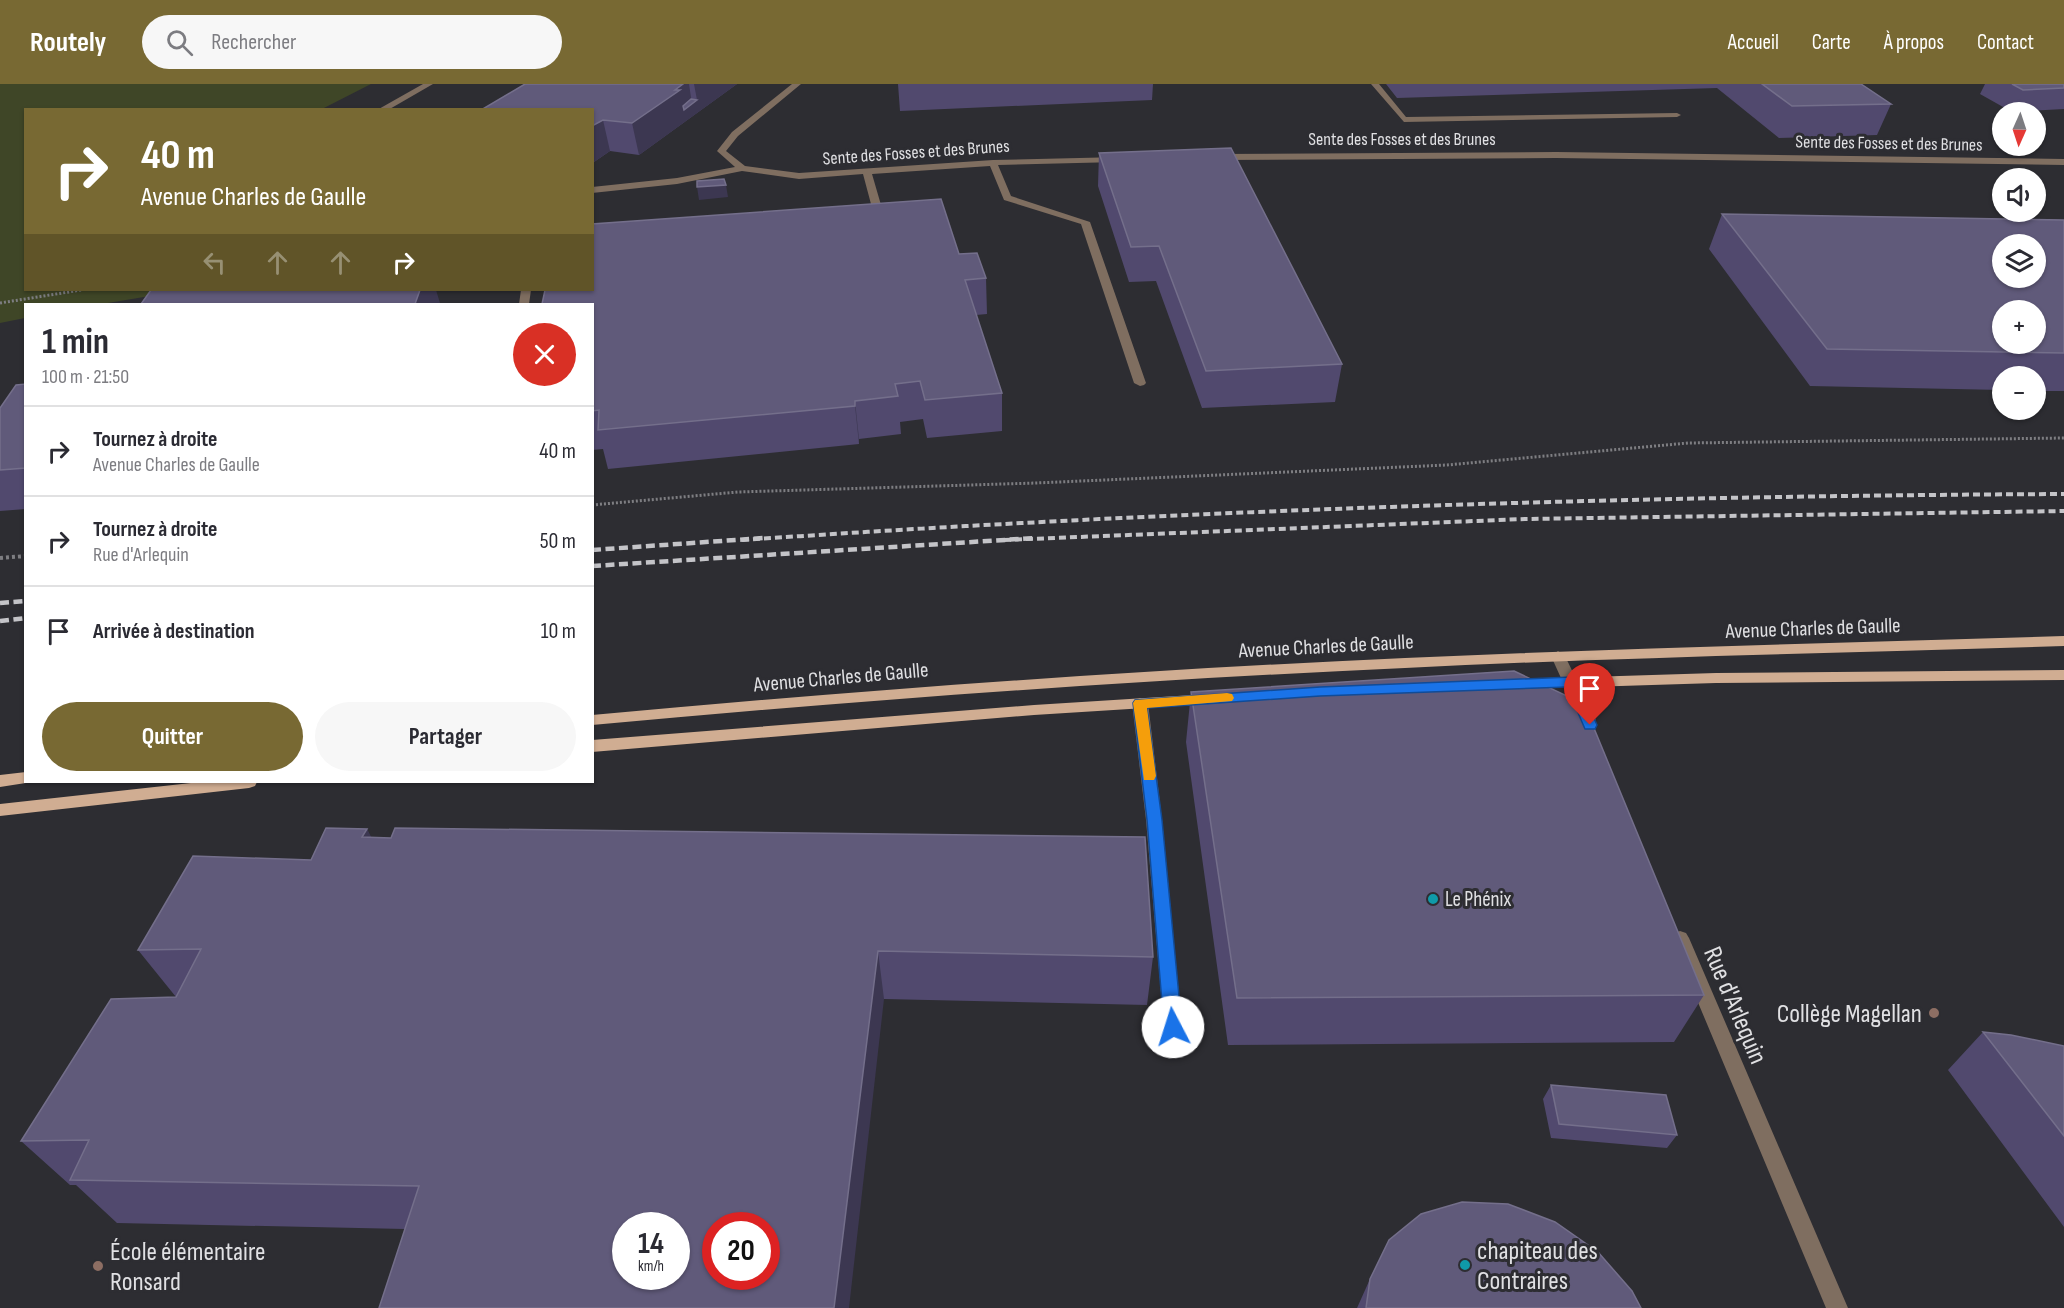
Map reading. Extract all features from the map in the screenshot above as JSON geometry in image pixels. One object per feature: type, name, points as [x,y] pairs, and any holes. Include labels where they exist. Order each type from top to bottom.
[{"type":"main road","name":"Avenue Charles de Gaulle","points":[[594,720],[1027,684],[1315,667],[1558,656],[2064,641]]},
{"type":"main road","points":[[1503,685],[2064,675]]},
{"type":"main road","points":[[594,746],[1034,710],[1219,698]]},
{"type":"main road","points":[[0,781],[24,778]]},
{"type":"main road","points":[[0,810],[240,783]]},
{"type":"street","points":[[385,108],[429,84]]},
{"type":"street","points":[[742,168],[721,151],[735,134],[798,84]]},
{"type":"street","points":[[1375,84],[1404,120],[1677,115]]},
{"type":"street","name":"Sente des Fosses et des Brunes","points":[[1208,157],[1556,155],[2064,162]]},
{"type":"street","name":"Sente des Fosses et des Brunes","points":[[594,190],[677,181],[742,168],[799,176],[993,163],[1125,159]]},
{"type":"street","points":[[993,163],[1007,198],[1085,222],[1140,383]]},
{"type":"street","points":[[843,213],[867,211],[876,205],[867,172]]},
{"type":"street","points":[[1558,656],[1572,682],[1595,737]]},
{"type":"street","points":[[1140,703],[1154,820],[1173,1027]]},
{"type":"street","name":"Rue d'Arlequin","points":[[1674,924],[1837,1308]]},
{"type":"path","points":[[0,303],[75,291]]},
{"type":"path","points":[[594,505],[738,492],[1447,465],[1688,443],[2064,438]]},
{"type":"path","points":[[0,558],[24,556]]},
{"type":"green space","points":[[0,84],[371,84],[324,108],[24,108],[24,291],[180,291],[108,303],[24,303],[24,318],[0,323]]},
{"type":"building","points":[[525,84],[683,84],[675,90],[680,90],[632,123],[603,120],[594,125],[594,108],[484,108]]},
{"type":"building","points":[[1762,84],[1861,84],[1891,104],[1792,106]]},
{"type":"building","points":[[2012,84],[2064,84],[2064,88],[2023,90]]},
{"type":"building","points":[[691,99],[697,100],[684,110],[683,106]]},
{"type":"building","points":[[1231,148],[1342,364],[1206,371],[1159,246],[1131,247],[1099,153]]},
{"type":"building","points":[[724,179],[726,185],[697,187],[697,181]]},
{"type":"building","points":[[941,199],[959,254],[977,253],[986,278],[965,280],[1002,393],[925,400],[920,381],[895,384],[898,396],[855,401],[855,406],[598,430],[599,410],[594,411],[594,303],[542,303],[545,291],[594,291],[594,224]]},
{"type":"building","points":[[1722,214],[1992,219],[1992,222],[2064,220],[2064,353],[2046,353],[2046,300],[1992,300],[1992,352],[1827,349]]},
{"type":"building","points":[[150,291],[420,291],[415,303],[142,303]]},
{"type":"building","points":[[24,384],[24,468],[0,470],[0,408],[16,385]]},
{"type":"building","points":[[1514,671],[1584,704],[1704,995],[1237,998],[1191,692]]},
{"type":"building","points":[[326,828],[367,829],[362,837],[391,838],[395,828],[1145,837],[1153,957],[878,951],[834,1308],[379,1308],[419,1186],[70,1180],[89,1140],[21,1141],[111,999],[176,997],[201,949],[138,950],[193,856],[311,860]]},
{"type":"building","points":[[1983,1032],[2011,1035],[2064,1046],[2064,1136]]},
{"type":"building","points":[[1551,1085],[1666,1095],[1677,1135],[1559,1124]]},
{"type":"building","points":[[1462,1202],[1508,1204],[1555,1222],[1598,1252],[1632,1291],[1641,1308],[1366,1308],[1370,1279],[1389,1240],[1421,1214]]},
{"type":"railway","points":[[742,540],[1072,520],[1403,506],[1733,498],[2064,494]]},
{"type":"railway","points":[[1004,540],[1525,519],[2064,511]]},
{"type":"railway","points":[[594,550],[764,538]]},
{"type":"railway","points":[[594,566],[1035,538]]},
{"type":"railway","points":[[0,603],[24,601]]},
{"type":"railway","points":[[0,621],[24,618]]},
{"type":"slow traffic","points":[[1149,776],[1140,703],[1227,698]]},
{"type":"place","name":"Le Phénix","points":[[1433,899]]},
{"type":"place","name":"Collège Magellan","points":[[1934,1013]]},
{"type":"place","name":"chapiteau des Contraires","points":[[1465,1265]]},
{"type":"place","name":"École élémentaire Ronsard","points":[[98,1266]]},
{"type":"route","points":[[1173,1027],[1154,820],[1140,703],[1320,692],[1572,682],[1590,725]]}]
